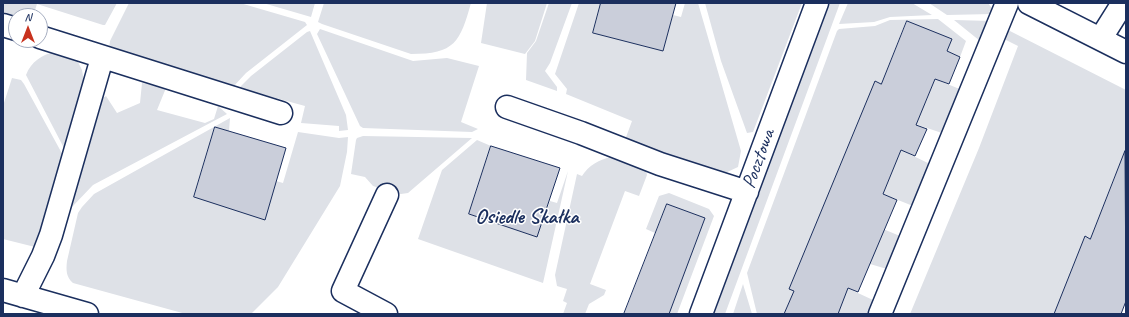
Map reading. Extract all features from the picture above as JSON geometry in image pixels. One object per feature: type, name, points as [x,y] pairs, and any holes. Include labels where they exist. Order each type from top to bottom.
[{"type":"street","name":"Pocztowa","points":[[701,314],[817,3]]},
{"type":"street","points":[[880,314],[1007,3]]},
{"type":"street","points":[[1029,3],[1101,38],[1126,52]]},
{"type":"street","points":[[1101,38],[1123,3]]},
{"type":"street","points":[[48,40],[102,58],[281,113]]},
{"type":"street","points":[[87,314],[13,293],[43,256],[51,234],[102,58]]},
{"type":"street","points":[[507,107],[581,133],[660,164],[747,192]]},
{"type":"street","points":[[386,314],[343,291],[387,195]]},
{"type":"shaded area","points":[[3,3],[117,3],[105,25],[37,4],[36,8],[8,8],[8,14],[3,12]]},
{"type":"shaded area","points":[[129,3],[240,3],[305,22],[307,25],[246,73],[233,87],[109,49],[110,41]]},
{"type":"shaded area","points":[[263,3],[315,3],[311,17]]},
{"type":"shaded area","points":[[324,3],[471,3],[459,36],[453,43],[437,52],[411,54],[318,22]]},
{"type":"shaded area","points":[[487,3],[547,3],[535,41],[525,54],[481,43]]},
{"type":"shaded area","points":[[549,3],[572,3],[550,63],[545,71],[557,87],[557,91],[526,80],[527,53],[536,41]]},
{"type":"shaded area","points":[[579,3],[601,3],[593,33],[663,51],[673,15],[681,17],[685,3],[698,3],[741,151],[738,167],[723,174],[712,174],[625,140],[632,121],[566,94],[567,89],[555,74]]},
{"type":"shaded area","points":[[705,3],[802,3],[753,132],[747,133],[721,61]]},
{"type":"shaded area","points":[[829,3],[840,3],[725,314],[714,314]]},
{"type":"shaded area","points":[[848,3],[912,3],[932,15],[890,17],[874,22],[839,24]]},
{"type":"shaded area","points":[[929,3],[988,3],[991,7],[992,14],[947,15]]},
{"type":"shaded area","points":[[938,19],[966,41],[960,57],[947,51],[952,39],[906,21],[881,84],[875,82],[789,289],[794,291],[784,314],[757,314],[747,273],[837,31],[839,29],[875,26],[890,20]]},
{"type":"shaded area","points":[[954,20],[991,21],[980,41]]},
{"type":"shaded area","points":[[320,29],[413,61],[447,58],[479,66],[461,122],[478,129],[472,132],[363,128],[360,126],[317,34]]},
{"type":"shaded area","points":[[1006,29],[1126,90],[1126,179],[1115,175],[1090,239],[1085,237],[1054,314],[910,314],[979,148],[1018,46],[1002,38]]},
{"type":"shaded area","points":[[310,31],[346,115],[348,130],[339,131],[339,126],[301,123],[305,106],[239,88],[251,76]]},
{"type":"shaded area","points":[[56,52],[70,55],[77,60],[82,70],[84,82],[66,152],[26,75],[31,66],[38,59]]},
{"type":"shaded area","points":[[12,78],[21,80],[24,84],[65,159],[45,231],[35,247],[3,239],[3,106]]},
{"type":"shaded area","points":[[935,79],[962,90],[945,134],[912,123],[926,102]]},
{"type":"shaded area","points":[[142,83],[166,88],[157,110],[205,123],[214,119],[218,106],[227,114],[93,185],[72,207],[96,112],[101,99],[106,96],[117,113],[140,103]]},
{"type":"shaded area","points":[[230,118],[229,131],[215,127],[194,197],[276,181],[283,183],[298,132],[339,138],[348,137],[347,152],[340,186],[278,287],[251,314],[186,314],[73,283],[68,276],[67,261],[78,213],[94,194]]},
{"type":"shaded area","points":[[363,136],[472,138],[408,193],[401,194],[373,186],[365,177],[351,174],[356,140],[357,138]]},
{"type":"shaded area","points":[[477,140],[491,146],[469,214],[537,237],[550,201],[557,203],[568,171],[543,283],[418,239],[442,170]]},
{"type":"shaded area","points":[[901,150],[932,165],[913,206],[883,194]]},
{"type":"shaded area","points":[[619,157],[646,170],[647,175],[639,196],[625,191],[590,284],[606,290],[604,295],[589,304],[585,314],[563,314],[567,303],[563,301],[567,289],[557,286],[555,275],[577,174],[582,176],[595,164],[603,159]]},
{"type":"shaded area","points":[[669,193],[709,209],[714,216],[677,314],[669,314],[705,218],[667,204],[655,233],[646,229],[659,196]]},
{"type":"shaded area","points":[[871,224],[900,236],[901,239],[890,267],[887,269],[870,264]]},
{"type":"shaded area","points":[[743,284],[752,314],[733,314]]},
{"type":"shaded area","points":[[845,287],[873,300],[869,314],[838,314]]},
{"type":"building","points":[[601,3],[676,3],[663,51],[593,33]]},
{"type":"building","points":[[907,21],[952,39],[947,51],[960,57],[949,84],[935,79],[916,125],[927,129],[915,156],[901,150],[883,194],[897,200],[858,292],[848,288],[838,314],[784,314],[794,291],[789,289],[875,81],[881,84]]},
{"type":"building","points":[[215,127],[286,148],[265,220],[194,197]]},
{"type":"building","points":[[491,146],[560,168],[537,237],[469,214]]},
{"type":"building","points":[[1125,151],[1126,301],[1121,314],[1054,314],[1085,236],[1090,239]]},
{"type":"building","points":[[667,204],[705,218],[669,314],[624,314]]},
{"type":"district","name":"Osiedle Skałka","points":[[527,217]]}]
